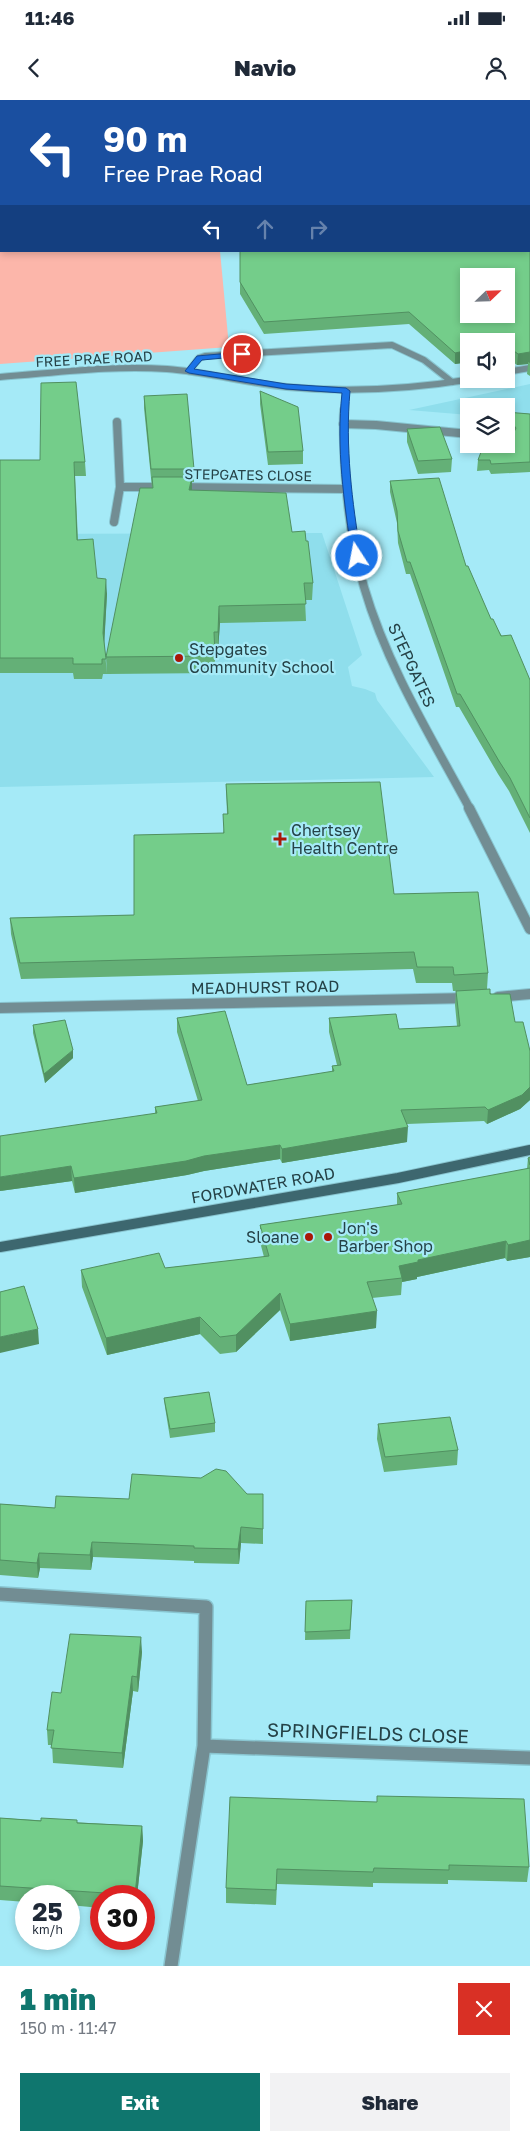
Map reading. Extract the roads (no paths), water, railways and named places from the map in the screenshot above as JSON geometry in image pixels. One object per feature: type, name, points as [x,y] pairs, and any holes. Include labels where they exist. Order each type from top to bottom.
[{"type":"main road","name":"FORDWATER ROAD","points":[[0,1247],[398,1178],[530,1150]]},
{"type":"street","points":[[189,371],[200,358],[205,356],[392,345],[403,348],[428,362],[452,382]]},
{"type":"street","name":"FREE PRAE ROAD","points":[[0,377],[132,368],[189,371],[286,387],[346,391],[391,390],[460,381]]},
{"type":"street","points":[[515,370],[530,368]]},
{"type":"street","name":"STEPGATES","points":[[346,391],[343,424],[346,489],[353,540],[364,587],[383,640],[408,695],[477,822],[530,929]]},
{"type":"street","points":[[114,522],[120,488],[117,422]]},
{"type":"street","points":[[343,424],[376,425],[460,433]]},
{"type":"street","name":"STEPGATES CLOSE","points":[[120,488],[346,489]]},
{"type":"street","name":"MEADHURST ROAD","points":[[0,1008],[429,999],[530,994]]},
{"type":"street","points":[[0,1594],[206,1606],[204,1746],[171,1966]]},
{"type":"street","name":"SPRINGFIELDS CLOSE","points":[[204,1746],[530,1758]]},
{"type":"place","name":"Stepgates Community School","points":[[179,658]]},
{"type":"place","name":"Chertsey Health Centre","points":[[280,839]]},
{"type":"place","name":"Sloane","points":[[309,1237]]},
{"type":"place","name":"Jon's Barber Shop","points":[[328,1237]]}]
